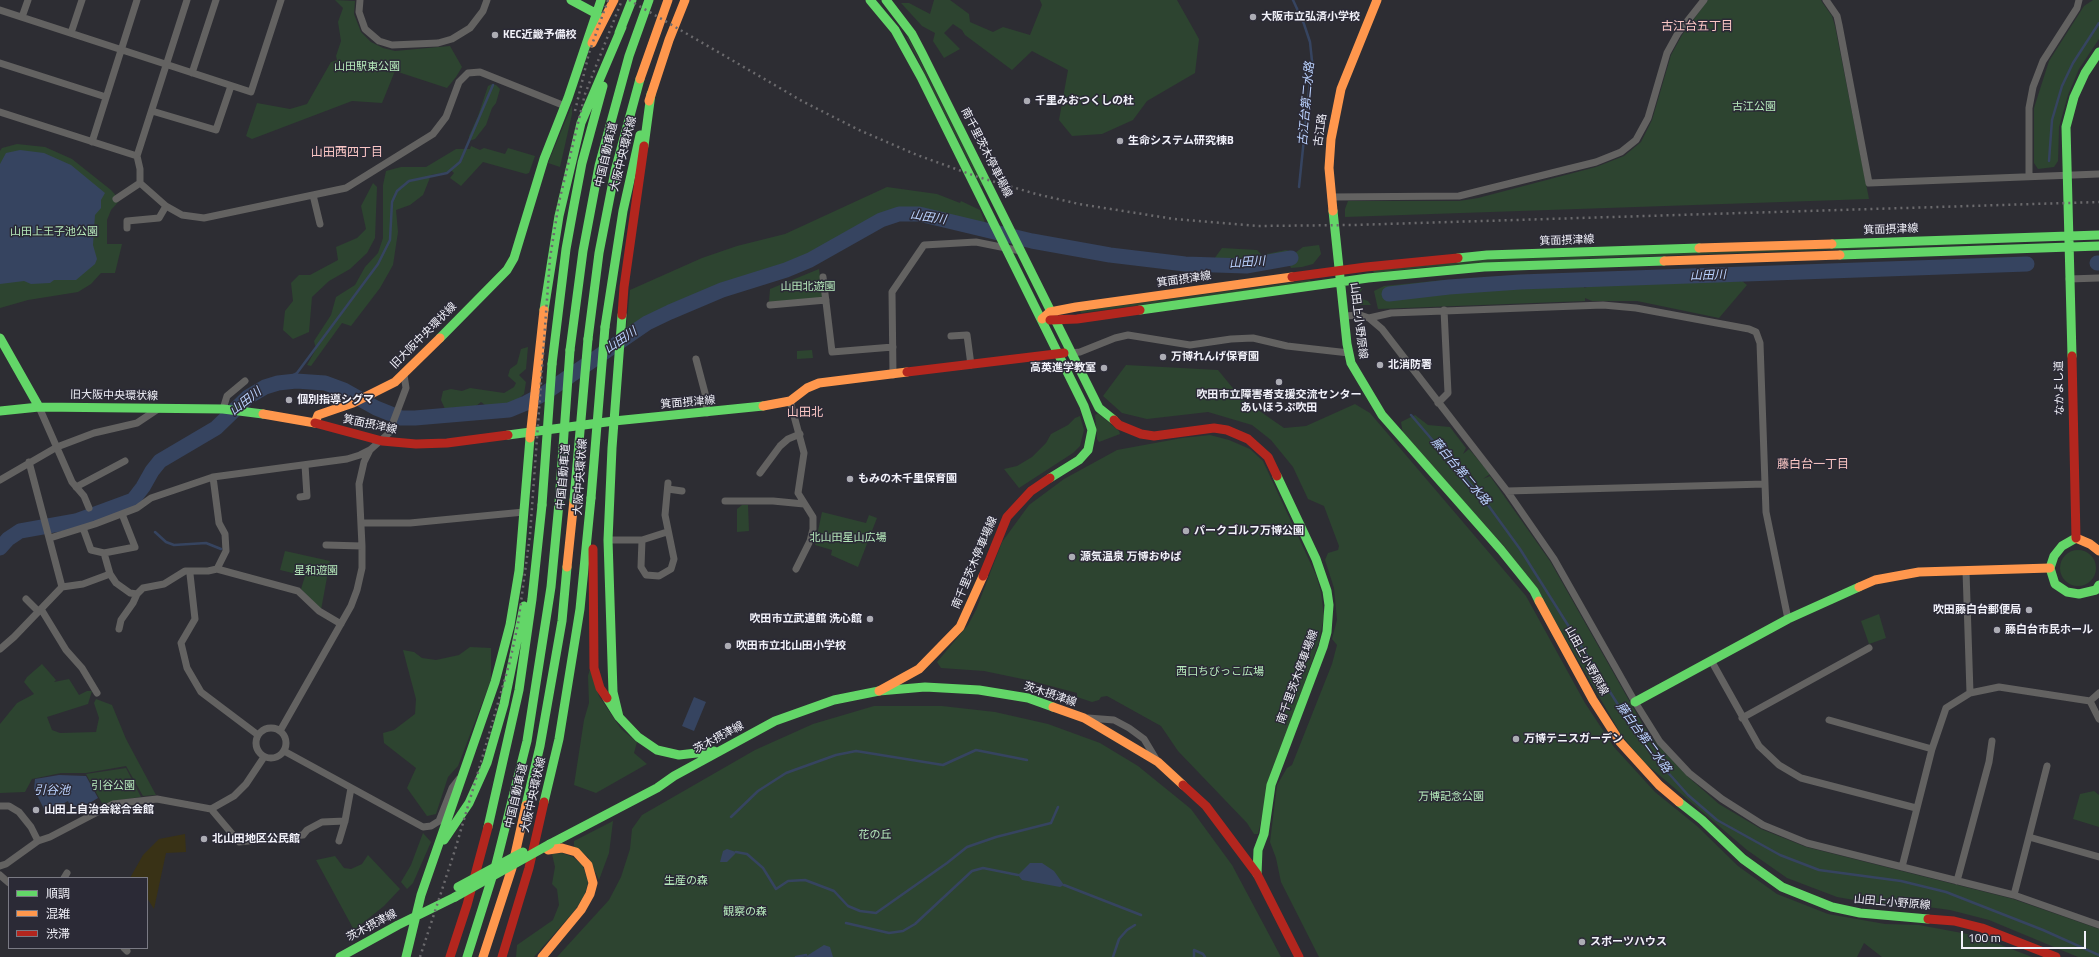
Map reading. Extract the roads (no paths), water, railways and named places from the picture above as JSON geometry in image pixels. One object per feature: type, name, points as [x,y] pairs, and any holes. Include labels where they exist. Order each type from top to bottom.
[{"type":"main road","points":[[571,0],[596,14],[601,20],[601,26]]},
{"type":"main road","name":"旧大阪中央環状線","points":[[0,411],[39,407],[223,409],[249,411],[315,423],[318,415],[370,396],[404,375],[507,270],[514,258],[544,159],[578,70],[601,0]]},
{"type":"main road","name":"旧大阪中央環状線","points":[[578,70],[614,0]]},
{"type":"main road","points":[[450,957],[469,898],[496,796],[519,690],[539,538],[552,364],[566,249],[582,163],[604,82],[632,0]]},
{"type":"main road","name":"中国自動車道","points":[[467,957],[495,868],[527,741],[539,673],[551,587],[559,503],[570,350],[583,251],[599,166],[629,56],[649,0]]},
{"type":"main road","name":"中国自動車道","points":[[483,957],[512,868],[540,746],[562,621],[588,339],[599,253],[615,171],[636,90],[668,0]]},
{"type":"main road","name":"大阪中央環状線","points":[[502,957],[529,868],[559,739],[577,634],[592,498],[605,326],[623,211],[632,164],[651,94],[685,0]]},
{"type":"main road","points":[[870,0],[892,25],[902,41],[998,228],[1058,353]]},
{"type":"main road","name":"南千里茨木停車場線","points":[[886,0],[912,34],[922,53],[1055,322]]},
{"type":"main road","name":"古江路","points":[[1340,271],[1332,197],[1330,156],[1331,138],[1341,90],[1377,0]]},
{"type":"main road","points":[[406,957],[421,895],[492,689],[507,637],[517,584],[532,417],[553,253],[577,138],[601,74],[622,27]]},
{"type":"main road","name":"なかよし道","points":[[2076,538],[2066,127],[2074,97],[2085,73],[2099,52]]},
{"type":"main road","points":[[619,717],[613,692],[608,540],[614,421],[621,323],[651,94]]},
{"type":"main road","name":"箕面摂津線","points":[[1050,312],[1340,271],[1487,255],[2099,235]]},
{"type":"main road","name":"箕面摂津線","points":[[1042,319],[1055,322],[1341,282],[1428,271],[1484,267],[2099,246]]},
{"type":"main road","name":"山田上小野原線","points":[[1340,271],[1349,353],[1356,373],[1382,415],[1501,550],[1534,591],[1593,700],[1620,742],[1659,785],[1702,820],[1743,860],[1782,887],[1832,907],[1867,914],[1954,921],[1982,928],[2056,957]]},
{"type":"main road","points":[[1042,319],[1050,312]]},
{"type":"main road","points":[[1055,322],[1071,353]]},
{"type":"main road","points":[[0,338],[39,407]]},
{"type":"main road","name":"南千里茨木停車場線","points":[[879,691],[919,669],[960,627],[1007,517],[1031,491],[1079,460],[1088,450],[1091,439],[1090,420],[1058,353]]},
{"type":"main road","name":"箕面摂津線","points":[[315,423],[382,441],[406,444],[434,444],[614,421],[768,406],[790,401],[807,388],[816,384],[1058,353],[1071,353]]},
{"type":"main road","name":"南千里茨木停車場線","points":[[1071,353],[1100,408],[1119,425],[1131,431],[1154,436],[1214,428],[1238,434],[1258,447],[1268,457],[1275,470],[1324,577],[1329,605],[1327,632],[1323,648],[1271,785],[1264,834],[1258,850],[1257,874]]},
{"type":"main road","points":[[590,519],[594,549],[593,660],[600,688],[619,717],[638,737],[657,750],[679,756],[723,749]]},
{"type":"main road","points":[[438,847],[469,803],[487,763],[504,704],[539,538]]},
{"type":"main road","points":[[2098,589],[2079,594],[2067,592],[2055,584],[2050,568],[2054,556],[2062,546],[2076,538],[2090,544],[2099,551]]},
{"type":"main road","points":[[1635,702],[1712,662],[1788,619],[1875,580],[1919,572],[2050,568]]},
{"type":"main road","name":"茨木摂津線","points":[[415,918],[422,910],[458,887],[550,843],[657,788],[674,776],[775,722],[810,707],[834,700],[879,691],[925,686],[979,690],[1028,698],[1084,718],[1158,762],[1206,806],[1257,874],[1299,957]]},
{"type":"main road","points":[[542,957],[581,910],[590,894],[593,884],[588,865],[576,852],[550,843]]},
{"type":"main road","name":"茨木摂津線","points":[[340,957],[455,898],[513,866],[520,865],[550,843]]},
{"type":"street","points":[[22,17],[28,0]]},
{"type":"street","points":[[71,33],[82,0]]},
{"type":"street","points":[[92,142],[137,0]]},
{"type":"street","points":[[188,0],[137,156],[140,169],[140,183],[166,206],[182,215],[204,218],[346,188],[433,134],[446,117],[459,82],[468,73],[480,72],[564,106]]},
{"type":"street","points":[[192,73],[216,0]]},
{"type":"street","points":[[0,10],[251,92],[281,0]]},
{"type":"street","points":[[360,0],[359,12],[365,29],[379,41],[392,44],[438,43],[452,39],[470,28],[484,11],[487,0]]},
{"type":"street","points":[[1332,197],[1459,196],[1596,162],[1621,152],[1636,140],[1648,118],[1667,53],[1678,33],[1704,0]]},
{"type":"street","points":[[1826,0],[1837,16],[1869,183],[2099,174]]},
{"type":"street","points":[[2028,176],[2029,108],[2033,87],[2043,61],[2076,8],[2079,0]]},
{"type":"street","points":[[0,63],[106,97]]},
{"type":"street","points":[[152,111],[216,130],[231,86]]},
{"type":"street","points":[[0,112],[137,156]]},
{"type":"street","points":[[116,199],[140,183]]},
{"type":"street","points":[[313,195],[320,224]]},
{"type":"street","points":[[126,221],[159,218],[166,206]]},
{"type":"street","points":[[893,375],[892,292],[924,245],[976,242],[993,247],[1006,245],[1019,248]]},
{"type":"street","points":[[823,277],[832,352],[893,347]]},
{"type":"street","points":[[2069,279],[2099,278]]},
{"type":"street","points":[[770,305],[826,300]]},
{"type":"street","points":[[1369,318],[1391,313],[1444,310],[1603,305],[1630,307],[1743,328],[1756,332],[1760,343],[1766,512],[1788,619]]},
{"type":"street","points":[[1438,402],[1448,393],[1444,310]]},
{"type":"street","points":[[1345,316],[1360,315],[1369,318],[1382,329],[1507,491],[1554,559],[1635,702],[1660,742],[1689,773],[1722,799],[1763,825],[1807,843],[2014,895],[2099,925]]},
{"type":"street","points":[[951,336],[967,335],[972,365]]},
{"type":"street","points":[[1071,353],[1080,352],[1115,338],[1128,335],[1190,344],[1231,338],[1253,338],[1287,346],[1349,353]]},
{"type":"street","points":[[696,359],[705,393],[707,413]]},
{"type":"street","points":[[50,538],[122,514],[137,508],[151,498],[213,477],[350,459],[370,450],[382,441],[389,433],[407,385],[404,375]]},
{"type":"street","points":[[223,409],[227,396],[245,382]]},
{"type":"street","points":[[790,401],[804,453],[798,493],[813,517],[813,529],[810,541],[796,569]]},
{"type":"street","points":[[39,407],[76,487],[84,496],[89,508]]},
{"type":"street","points":[[0,480],[57,447],[94,433],[137,422],[158,409]]},
{"type":"street","points":[[760,473],[780,446],[788,439],[800,434]]},
{"type":"street","points":[[280,731],[340,624],[357,590],[362,568],[362,523],[359,484],[364,462],[370,450]]},
{"type":"street","points":[[76,487],[125,461]]},
{"type":"street","points":[[29,462],[45,517],[62,587]]},
{"type":"street","points":[[300,497],[307,496],[305,465]]},
{"type":"street","points":[[213,477],[219,522],[225,534],[226,550],[217,569]]},
{"type":"street","points":[[1507,491],[1765,484]]},
{"type":"street","points":[[642,540],[641,567],[646,575],[659,576],[671,569],[674,559],[664,515],[668,486],[682,491]]},
{"type":"street","points":[[725,501],[773,501],[804,504]]},
{"type":"street","points":[[362,523],[410,523],[524,512]]},
{"type":"street","points":[[83,528],[91,550],[104,553],[135,547],[122,514]]},
{"type":"street","points":[[608,540],[642,540],[667,532]]},
{"type":"street","points":[[326,545],[362,546]]},
{"type":"street","points":[[104,553],[110,574],[116,582],[137,594]]},
{"type":"street","points":[[119,629],[120,620],[133,603],[137,594],[143,588],[164,584],[185,571],[217,569],[298,591],[319,611],[340,624]]},
{"type":"street","points":[[1966,571],[1970,694]]},
{"type":"street","points":[[0,649],[62,587],[83,584],[110,574]]},
{"type":"street","points":[[190,574],[195,619],[181,643],[187,668],[201,692],[258,735]]},
{"type":"street","points":[[26,599],[40,610],[66,650],[82,668],[97,693]]},
{"type":"street","points":[[1742,718],[1870,648]]},
{"type":"street","points":[[1712,662],[1759,746],[1779,765],[1801,778],[1916,808]]},
{"type":"street","points":[[1902,867],[1932,749],[1946,708],[1970,694],[1999,687],[2090,701]]},
{"type":"street","points":[[2090,701],[2099,693]]},
{"type":"street","points":[[2090,701],[2099,719]]},
{"type":"street","points":[[1084,718],[1114,720],[1129,728],[1144,739],[1158,762]]},
{"type":"street","points":[[1829,720],[1932,749]]},
{"type":"street","points":[[271,728],[280,731],[285,738],[284,751],[277,757],[264,757],[257,750],[256,739],[258,735],[266,729],[271,728]]},
{"type":"street","points":[[1958,881],[1989,762],[1992,742]]},
{"type":"street","points":[[284,751],[413,822],[426,827],[439,822],[452,788],[456,781],[461,778]]},
{"type":"street","points":[[211,809],[234,796],[246,784],[264,757]]},
{"type":"street","points":[[2014,895],[2047,766]]},
{"type":"street","points":[[339,840],[345,821],[350,788]]},
{"type":"street","points":[[0,866],[6,864],[38,840],[50,836],[113,804],[157,799],[211,809],[239,842],[303,835],[308,830],[322,822],[345,821]]},
{"type":"street","points":[[0,806],[8,806],[19,812],[38,840]]},
{"type":"street","points":[[2029,837],[2099,857]]},
{"type":"street","points":[[0,875],[8,882]]},
{"type":"water","name":"山田上王子池公園","points":[[20,150],[44,153],[71,165],[105,193],[101,200],[101,208],[95,215],[93,245],[97,259],[95,264],[76,280],[54,280],[50,283],[31,284],[24,281],[0,284],[0,164],[6,153]]},
{"type":"water","points":[[694,697],[706,702],[694,731],[682,726]]},
{"type":"water","name":"引谷池","points":[[59,775],[86,776],[98,798],[73,813],[68,801],[46,813],[34,789],[35,779]]},
{"type":"water","points":[[727,849],[736,852],[727,862],[720,862],[723,851]]},
{"type":"water","points":[[1030,863],[1042,863],[1054,871],[1064,885],[1060,887],[1022,880],[1018,875]]},
{"type":"water","points":[[824,945],[830,947],[833,957],[805,957]]},
{"type":"waterway","name":"古江台第二水路","points":[[1293,0],[1310,42],[1312,61],[1299,187]]},
{"type":"waterway","points":[[2049,161],[2052,120],[2062,86],[2073,63],[2099,23]]},
{"type":"waterway","points":[[278,383],[297,373],[378,264],[390,240],[392,202],[397,191],[409,181],[447,173],[460,162],[493,85]]},
{"type":"waterway","name":"山田川","points":[[0,548],[8,539],[20,531],[76,521],[133,500],[160,461],[216,428],[248,397],[265,387],[278,383],[296,381],[325,383],[344,390],[376,408],[401,418],[509,410],[545,393],[647,323],[722,290],[786,270],[810,260],[881,220],[899,214],[919,214],[1032,241],[1110,255],[1185,264],[1246,266],[1291,258]]},
{"type":"waterway","name":"山田川","points":[[1389,294],[1449,287],[1520,282],[2027,264]]},
{"type":"waterway","name":"藤白台第二水路","points":[[1411,415],[1488,505],[1520,549],[1634,730],[1655,758],[1688,795],[1717,820],[1780,855],[1819,870],[1901,881],[1946,892],[2043,930],[2099,955]]},
{"type":"waterway","points":[[155,532],[166,542],[174,545],[206,543],[221,549]]},
{"type":"waterway","points":[[731,817],[758,791],[786,773],[836,755],[856,751],[943,765],[976,750],[1027,760]]},
{"type":"waterway","points":[[736,852],[747,854],[763,868],[776,889],[788,881],[805,880],[834,891],[848,906],[860,911],[876,913],[947,863],[967,847],[996,837],[1051,823],[1058,807]]},
{"type":"waterway","points":[[846,923],[889,933],[903,931],[915,924],[972,871],[983,868],[1018,875]]},
{"type":"waterway","points":[[1064,885],[1141,915]]},
{"type":"waterway","points":[[1113,957],[1119,939],[1127,930],[1135,925]]},
{"type":"waterway","points":[[1194,957],[1194,950],[1203,954],[1205,957]]},
{"type":"waterway","points":[[796,957],[806,955]]},
{"type":"railway","points":[[575,111],[589,53],[608,0]]},
{"type":"railway","points":[[420,957],[455,850],[481,762],[510,661],[518,624],[530,535],[550,258],[559,202],[585,94],[622,0]]},
{"type":"railway","points":[[629,0],[802,101],[859,130],[917,155],[978,177],[1036,194],[1079,204],[1174,219],[1258,226],[1353,225],[2099,202]]},
{"type":"place","name":"大阪市立弘済小学校","points":[[1253,17]]},
{"type":"place","name":"KEC近畿予備校","points":[[495,35]]},
{"type":"place","name":"千里みおつくしの杜","points":[[1027,101]]},
{"type":"place","name":"生命システム研究棟B","points":[[1120,141]]},
{"type":"place","name":"万博れんげ保育園","points":[[1163,357]]},
{"type":"place","name":"北消防署","points":[[1380,365]]},
{"type":"place","name":"高英進学教室","points":[[1104,368]]},
{"type":"place","name":"吹田市立障害者支援交流センター あいほうぷ吹田","points":[[1279,382]]},
{"type":"place","name":"個別指導シグマ","points":[[289,400]]},
{"type":"place","name":"もみの木千里保育園","points":[[850,479]]},
{"type":"place","name":"パークゴルフ万博公園","points":[[1186,531]]},
{"type":"place","name":"源気温泉 万博おゆば","points":[[1072,557]]},
{"type":"place","name":"吹田藤白台郵便局","points":[[2029,610]]},
{"type":"place","name":"吹田市立武道館 洗心館","points":[[870,619]]},
{"type":"place","name":"藤白台市民ホール","points":[[1997,630]]},
{"type":"place","name":"吹田市立北山田小学校","points":[[728,646]]},
{"type":"place","name":"万博テニスガーデン","points":[[1516,739]]},
{"type":"place","name":"山田上自治会総合会館","points":[[36,810]]},
{"type":"place","name":"北山田地区公民館","points":[[204,839]]},
{"type":"place","name":"スポーツハウス","points":[[1582,942]]},
{"type":"district","name":"古江台五丁目","points":[[1697,27]]},
{"type":"district","name":"山田西四丁目","points":[[347,153]]},
{"type":"district","name":"山田北","points":[[805,413]]},
{"type":"district","name":"藤白台一丁目","points":[[1813,465]]},
{"type":"park label","name":"山田駅東公園","points":[[367,67]]},
{"type":"park label","name":"古江公園","points":[[1754,107]]},
{"type":"park label","name":"山田北遊園","points":[[808,287]]},
{"type":"park label","name":"北山田星山広場","points":[[848,538]]},
{"type":"park label","name":"星和遊園","points":[[316,571]]},
{"type":"park label","name":"西口ちびっこ広場","points":[[1220,672]]},
{"type":"park label","name":"引谷公園","points":[[113,786]]},
{"type":"park label","name":"万博記念公園","points":[[1451,797]]},
{"type":"park label","name":"花の丘","points":[[875,835]]},
{"type":"park label","name":"生産の森","points":[[686,881]]},
{"type":"park label","name":"観察の森","points":[[745,912]]}]
